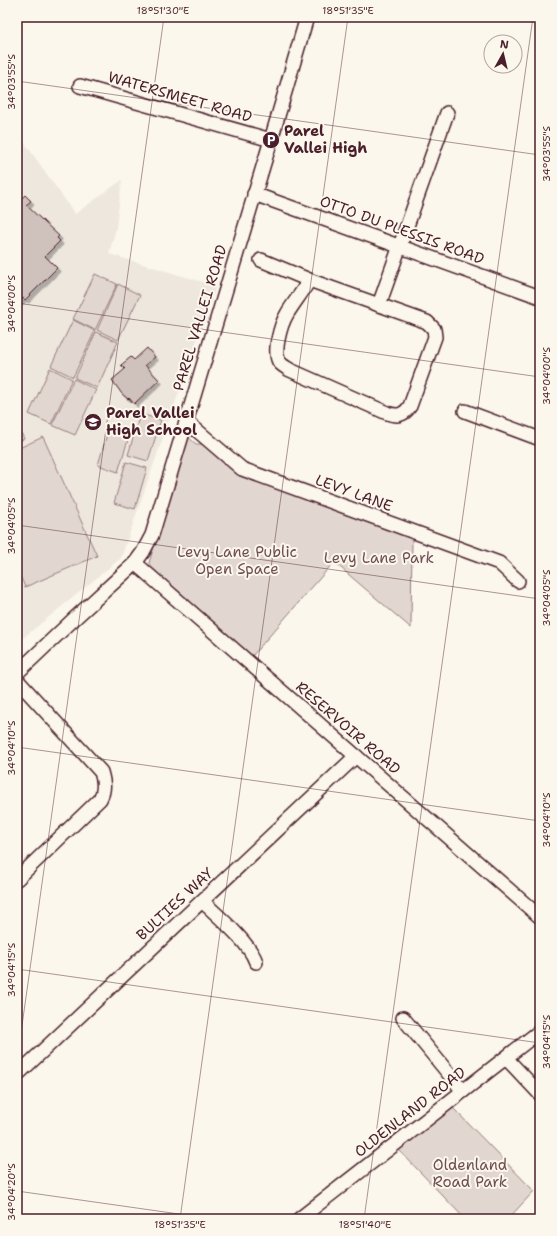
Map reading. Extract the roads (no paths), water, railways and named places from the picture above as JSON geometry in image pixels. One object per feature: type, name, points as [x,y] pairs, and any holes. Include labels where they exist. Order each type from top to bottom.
[{"type":"street","name":"PAREL VALLEI ROAD","points":[[17,673],[135,563],[152,535],[307,17]]},
{"type":"street","name":"WATERSMEET ROAD","points":[[80,86],[271,140]]},
{"type":"street","points":[[378,305],[447,113]]},
{"type":"street","name":"OTTO DU PLESSIS ROAD","points":[[254,194],[540,297]]},
{"type":"street","points":[[261,260],[309,280],[432,325],[435,332],[435,337],[410,406],[406,412],[394,416],[387,414],[290,370],[280,362],[276,352],[281,327],[287,314],[309,280]]},
{"type":"street","points":[[465,411],[540,439]]},
{"type":"street","name":"LEVY LANE","points":[[186,421],[242,469],[499,563],[518,581]]},
{"type":"street","name":"RESERVOIR ROAD","points":[[135,563],[540,918]]},
{"type":"street","points":[[17,680],[101,772],[104,780],[104,787],[100,799],[17,879]]},
{"type":"street","name":"BULTIES WAY","points":[[17,1075],[356,756]]},
{"type":"street","points":[[202,901],[246,945],[254,956],[256,962]]},
{"type":"street","points":[[403,1018],[463,1091]]},
{"type":"street","name":"OLDENLAND ROAD","points":[[299,1219],[540,1031]]},
{"type":"street","points":[[506,1058],[540,1094]]},
{"type":"place","name":"Parel Vallei High","points":[[271,140]]},
{"type":"place","name":"Parel Vallei High School","points":[[93,422]]},
{"type":"park label","name":"Levy Lane Park","points":[[379,558]]},
{"type":"park label","name":"Levy Lane Public Open Space","points":[[237,560]]},
{"type":"park label","name":"Oldenland Road Park","points":[[470,1174]]}]
